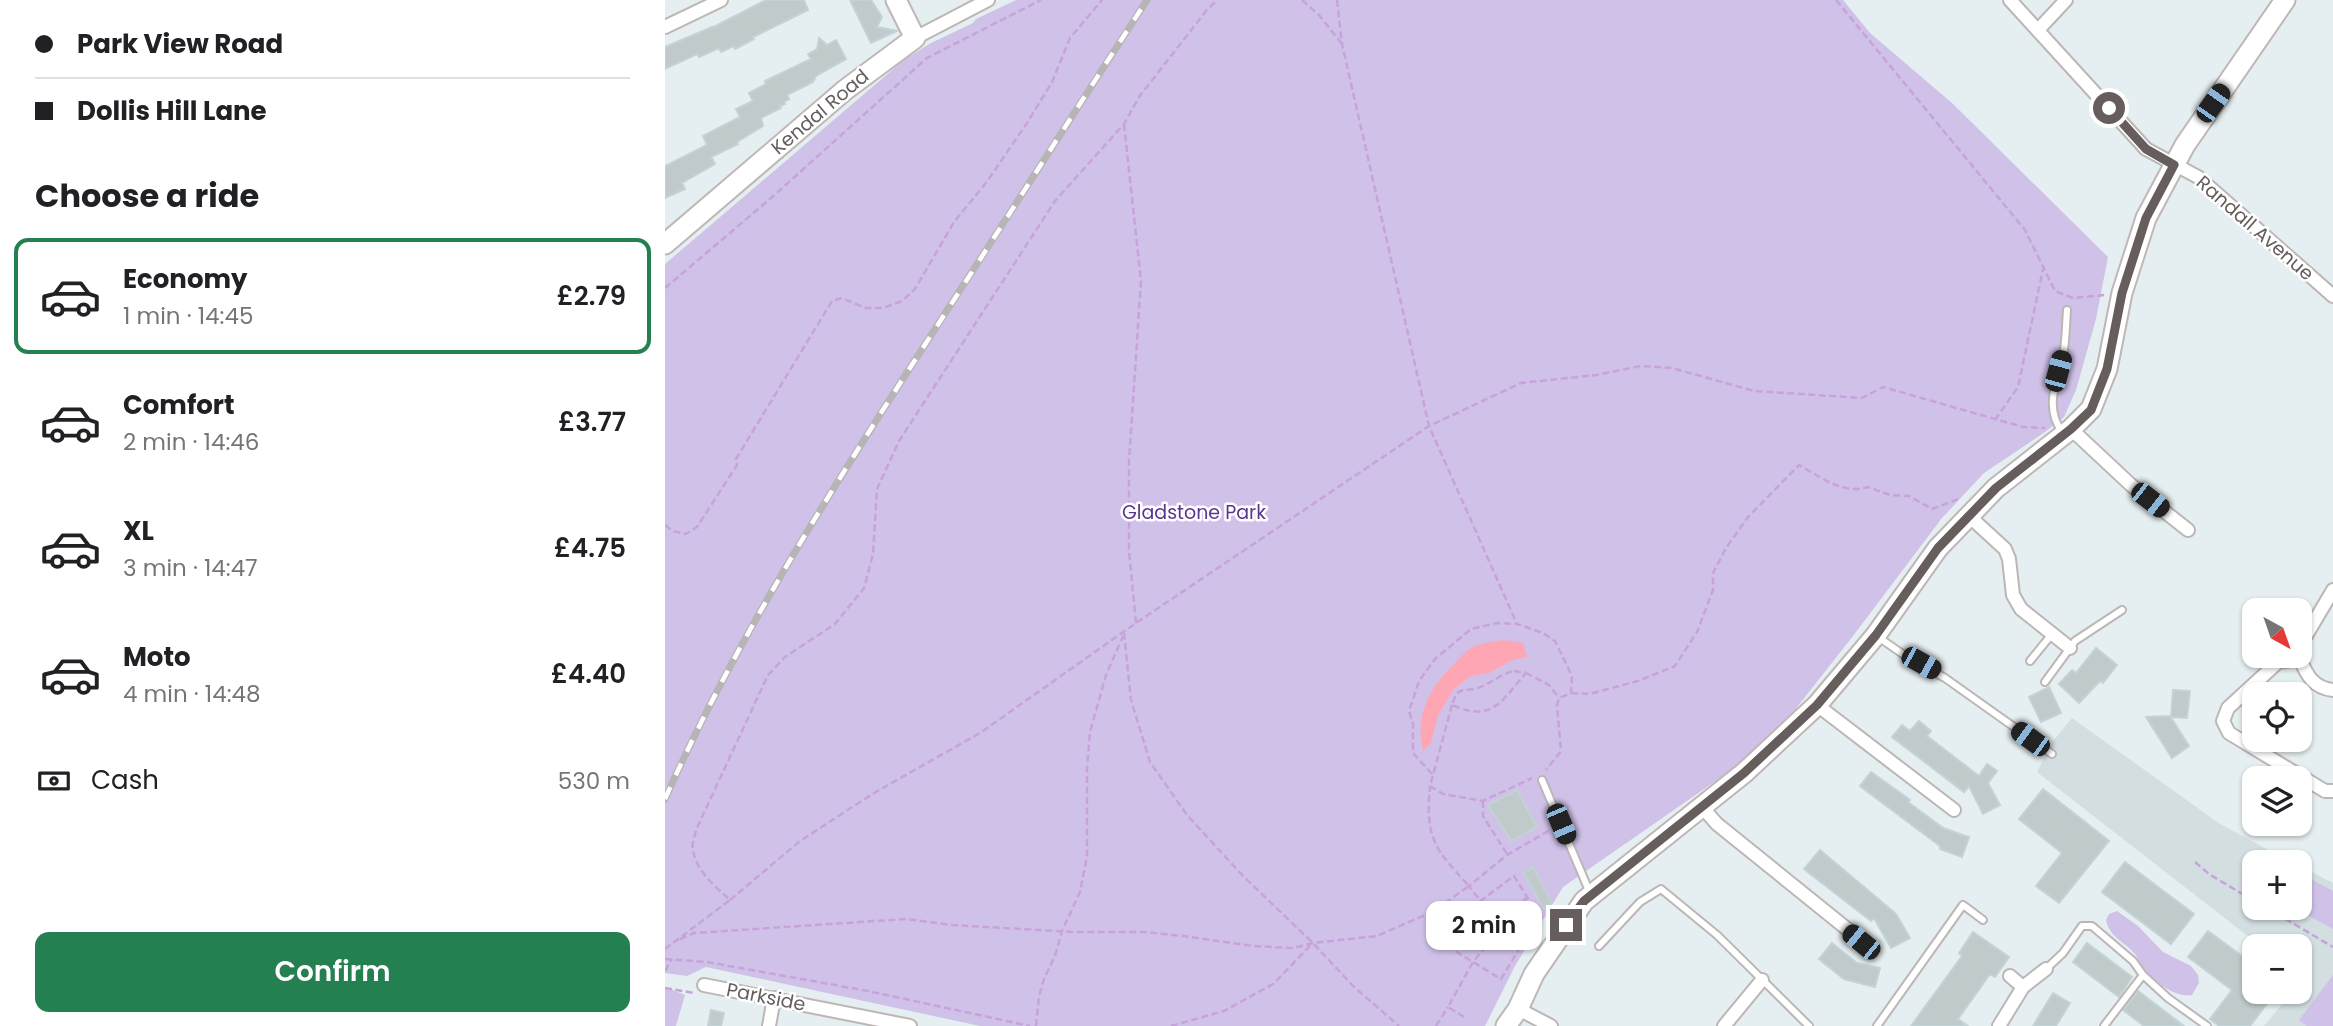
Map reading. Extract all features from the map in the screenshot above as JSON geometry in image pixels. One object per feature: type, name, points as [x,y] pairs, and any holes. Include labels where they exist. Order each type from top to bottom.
[{"type":"street","points":[[665,27],[721,0]]},
{"type":"street","points":[[896,0],[915,38]]},
{"type":"street","name":"Kendal Road","points":[[665,244],[845,90],[915,38],[988,0]]},
{"type":"street","name":"Randall Avenue","points":[[2010,0],[2146,149],[2198,177],[2333,296]]},
{"type":"street","points":[[2038,30],[2066,0]]},
{"type":"street","points":[[1506,1026],[1547,954],[1591,895],[1758,760],[1817,705],[1876,635],[1965,507],[1996,488],[2064,428],[2091,410],[2107,369],[2122,293],[2146,218],[2185,145],[2285,0]]},
{"type":"street","points":[[2064,428],[2188,530]]},
{"type":"street","points":[[1965,507],[2005,550],[2016,602],[2021,609],[2070,648]]},
{"type":"street","points":[[2312,625],[2333,590]]},
{"type":"street","points":[[2271,668],[2228,708],[2223,721],[2229,733],[2325,791],[2333,791]]},
{"type":"street","points":[[2304,668],[2313,683],[2333,690]]},
{"type":"street","points":[[1817,705],[1954,810]]},
{"type":"street","points":[[1702,807],[1717,824],[1861,942]]},
{"type":"street","points":[[1999,1026],[2023,988],[2046,969]]},
{"type":"street","points":[[2010,976],[2023,988]]},
{"type":"street","points":[[1724,1026],[1762,979]]},
{"type":"street","name":"Parkside","points":[[704,985],[910,1026]]},
{"type":"street","points":[[769,1026],[774,998]]},
{"type":"street","points":[[1518,1009],[1551,1026]]},
{"type":"lane","points":[[2064,428],[2051,395],[2064,348],[2067,310]]},
{"type":"lane","points":[[2045,682],[2075,641],[2122,610]]},
{"type":"lane","points":[[2031,661],[2052,634]]},
{"type":"lane","points":[[1876,635],[1910,659],[1933,670],[2052,754]]},
{"type":"lane","points":[[1542,780],[1591,895]]},
{"type":"lane","points":[[1599,946],[1640,902],[1661,888],[1717,935],[1809,1026]]},
{"type":"lane","points":[[1877,1026],[1963,905],[1983,920]]},
{"type":"lane","points":[[2046,969],[2063,953],[2082,926],[2092,926],[2133,961],[2143,975],[2168,998],[2207,1026]]},
{"type":"lane","points":[[2103,1026],[2143,975]]},
{"type":"path","points":[[665,288],[770,199],[927,58],[1041,0]]},
{"type":"path","points":[[665,525],[673,531],[686,534],[697,527],[737,465],[736,459],[832,301],[842,298],[866,308],[883,308],[902,301],[915,289],[954,222],[986,183],[1027,124],[1052,82],[1070,38],[1102,0]]},
{"type":"path","points":[[730,900],[708,879],[692,849],[696,830],[768,675],[785,657],[835,624],[864,588],[873,554],[877,489],[899,441],[1055,201],[1123,124],[1139,97],[1217,0]]},
{"type":"path","points":[[1302,0],[1319,15],[1342,44]]},
{"type":"path","points":[[1337,0],[1342,44],[1429,426],[1517,624]]},
{"type":"path","points":[[1836,0],[2025,230],[2055,291],[2073,298],[2122,293]]},
{"type":"path","points":[[1123,124],[1141,281],[1129,461],[1129,551],[1136,623]]},
{"type":"path","points":[[1995,420],[2018,387],[2043,269]]},
{"type":"path","points":[[665,949],[730,900],[800,841],[874,793],[981,733],[1136,623],[1429,426],[1521,383],[1596,375],[1641,366],[1672,368],[1754,391],[1862,398],[1883,387],[2023,427],[2064,428]]},
{"type":"path","points":[[1559,698],[1571,693],[1589,694],[1638,681],[1675,666],[1697,632],[1713,590],[1713,573],[1726,548],[1748,517],[1800,465],[1839,487],[1856,491],[1868,486],[1890,495],[1909,496],[1932,509],[1965,507]]},
{"type":"path","points":[[1432,774],[1413,753],[1413,724],[1409,711],[1419,681],[1435,659],[1471,629],[1497,622],[1517,624],[1543,633],[1555,641],[1572,676],[1571,693]]},
{"type":"path","points":[[1036,1026],[1044,979],[1080,892],[1087,856],[1087,767],[1090,732],[1106,675],[1124,633]]},
{"type":"path","points":[[1124,633],[1131,700],[1150,762],[1187,815],[1244,877],[1313,943],[1353,986],[1399,1026]]},
{"type":"path","points":[[1522,944],[1445,860],[1433,841],[1428,814],[1430,786],[1452,705],[1461,691],[1475,689],[1501,673],[1514,670],[1549,685],[1559,698]]},
{"type":"path","points":[[1452,705],[1476,713],[1491,710],[1502,703],[1526,673]]},
{"type":"path","points":[[1430,786],[1443,794],[1483,801],[1532,778],[1542,780],[1547,768],[1561,751],[1557,706],[1559,698]]},
{"type":"path","points":[[1483,801],[1483,816],[1507,855]]},
{"type":"path","points":[[676,941],[694,933],[906,919],[952,925],[1144,932],[1252,946],[1293,948],[1313,943],[1377,936],[1432,912],[1507,855],[1561,824]]},
{"type":"path","points":[[2195,862],[2242,894]]},
{"type":"path","points":[[1514,876],[1539,916],[1501,978],[1432,937],[1481,900],[1514,876]]},
{"type":"path","points":[[1436,1026],[1473,962],[1527,897]]},
{"type":"path","points":[[2287,920],[2333,947]]},
{"type":"path","points":[[1171,1026],[1224,1011],[1273,984],[1313,943]]},
{"type":"path","points":[[665,959],[708,962],[868,991],[1030,1026]]},
{"type":"path","points":[[665,971],[672,959]]},
{"type":"path","points":[[665,988],[694,993],[704,985]]},
{"type":"path","points":[[1448,1007],[1464,1017]]},
{"type":"shaded area","points":[[1503,640],[1523,643],[1527,657],[1513,660],[1489,673],[1471,676],[1454,689],[1438,715],[1431,743],[1423,751],[1422,715],[1436,685],[1471,648]]},
{"type":"shaded area","points":[[2072,718],[2220,824],[2269,850],[2242,850],[2242,920],[2312,920],[2312,872],[2333,883],[2333,1026],[2264,1026],[2282,1004],[2312,1004],[2312,934],[2245,934],[2037,772],[2053,741]]},
{"type":"green space","name":"Gladstone Park","points":[[1016,0],[1843,0],[1870,33],[1952,103],[2108,257],[2096,319],[2076,390],[2064,417],[1984,473],[1942,518],[1787,720],[1730,771],[1563,887],[1515,966],[1485,1026],[980,1026],[706,967],[687,976],[665,973],[665,264],[905,59]]},
{"type":"green space","points":[[2312,880],[2333,891],[2333,929],[2312,918]]},
{"type":"green space","points":[[2117,911],[2138,926],[2163,952],[2191,966],[2198,975],[2199,983],[2192,995],[2178,994],[2159,983],[2135,954],[2114,935],[2106,920],[2109,914]]},
{"type":"green space","points":[[2333,975],[2333,1026],[2307,1026],[2299,1020]]},
{"type":"green space","points":[[665,987],[685,995],[676,1026],[665,1026]]},
{"type":"building","points":[[766,0],[804,0],[808,10],[753,37],[754,39],[735,49],[734,46],[721,52],[719,48],[699,57],[697,54],[665,69],[665,47],[712,28]]},
{"type":"building","points":[[850,0],[871,0],[882,17],[877,27],[897,31],[871,43]]},
{"type":"building","points":[[819,38],[827,45],[836,40],[846,59],[816,76],[813,82],[787,95],[789,99],[781,108],[761,118],[763,126],[737,142],[738,144],[711,157],[715,164],[682,183],[685,189],[665,198],[665,166],[707,145],[703,136],[740,117],[736,109],[753,101],[749,93],[766,84],[765,81],[811,59],[808,54],[817,49]]},
{"type":"building","points":[[2096,648],[2117,665],[2103,683],[2100,681],[2079,703],[2059,684],[2072,670],[2076,673]]},
{"type":"building","points":[[2049,687],[2061,713],[2041,722],[2029,697]]},
{"type":"building","points":[[2173,690],[2190,691],[2187,718],[2171,717]]},
{"type":"building","points":[[2170,716],[2189,746],[2172,758],[2146,717]]},
{"type":"building","points":[[1919,721],[1931,731],[1927,736],[1979,776],[1987,764],[1997,771],[1988,783],[2000,805],[1983,814],[1969,786],[1964,792],[1892,737],[1902,725],[1910,731]]},
{"type":"building","points":[[1871,772],[1943,828],[1969,837],[1962,857],[1940,849],[1940,846],[1860,786]]},
{"type":"building","points":[[2043,789],[2109,841],[2059,903],[2036,886],[2062,853],[2019,819]]},
{"type":"building","points":[[1517,790],[1537,827],[1511,841],[1488,805]]},
{"type":"building","points":[[1820,850],[1896,914],[1910,938],[1891,948],[1874,918],[1871,921],[1804,869]]},
{"type":"building","points":[[2125,862],[2194,914],[2171,944],[2102,892]]},
{"type":"building","points":[[1533,867],[1552,903],[1543,908],[1524,873]]},
{"type":"building","points":[[2208,931],[2242,956],[2242,1004],[2267,1004],[2250,1026],[2219,1026],[2210,1019],[2232,990],[2188,957]]},
{"type":"building","points":[[1973,932],[2009,957],[1995,977],[1990,974],[1958,1019],[1968,1026],[1911,1026],[1962,956],[1959,953]]},
{"type":"building","points":[[1832,943],[1857,963],[1880,968],[1875,987],[1844,979],[1819,959]]},
{"type":"building","points":[[2087,943],[2132,977],[2119,997],[2073,962]]},
{"type":"building","points":[[2138,991],[2184,1026],[2144,1026],[2123,1010]]},
{"type":"building","points":[[2053,993],[2070,1003],[2056,1026],[2033,1026]]},
{"type":"building","points":[[711,1010],[724,1013],[721,1026],[708,1026]]},
{"type":"railway","points":[[665,799],[722,681],[820,510],[1147,0]]},
{"type":"route","points":[[1566,925],[1584,901],[1744,773],[1817,705],[1876,635],[1938,548],[1996,488],[2091,410],[2111,356],[2122,293],[2146,218],[2174,165],[2146,149],[2109,108]]}]
